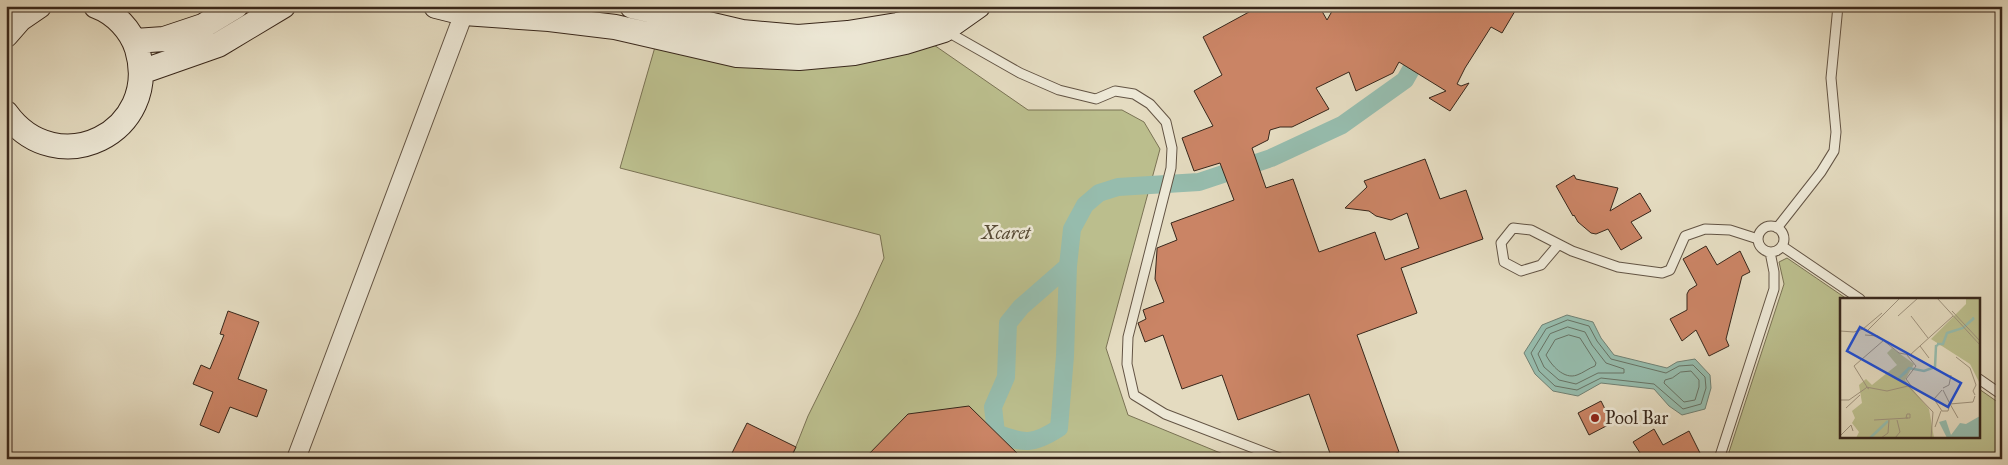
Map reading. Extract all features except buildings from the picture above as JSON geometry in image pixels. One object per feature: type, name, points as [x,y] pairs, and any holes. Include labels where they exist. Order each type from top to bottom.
[{"type":"street","points":[[6,35],[20,19],[39,6]]},
{"type":"street","points":[[96,6],[129,24],[164,39],[203,26],[236,6]]},
{"type":"street","points":[[141,72],[218,45],[283,6]]},
{"type":"street","points":[[436,6],[615,27],[737,55],[799,58],[854,53],[905,42],[939,18]]},
{"type":"street","points":[[632,6],[742,32],[798,37],[848,33],[939,18],[978,6]]},
{"type":"street","points":[[296,459],[464,9]]},
{"type":"street","points":[[8,120],[31,137],[52,145],[76,146],[99,140],[118,127],[133,109],[141,87],[142,64],[129,24]]},
{"type":"lane","points":[[1778,228],[1821,172],[1834,151],[1836,132],[1831,78],[1838,6]]},
{"type":"lane","points":[[939,18],[1020,73],[1059,90],[1096,99],[1115,91],[1134,94],[1150,104],[1166,122],[1172,148],[1171,168],[1128,337],[1127,364],[1134,394],[1165,414],[1282,459]]},
{"type":"lane","points":[[1767,227],[1778,228],[1784,236],[1779,250],[1770,252],[1762,249],[1758,239],[1762,229],[1767,227]]},
{"type":"lane","points":[[1558,245],[1541,265],[1521,271],[1504,262],[1501,243],[1513,228],[1531,230],[1572,251],[1618,267],[1662,273],[1670,270],[1685,236],[1692,233],[1705,229],[1730,230],[1758,239]]},
{"type":"lane","points":[[1782,246],[1859,298]]},
{"type":"lane","points":[[1719,459],[1774,289],[1774,272],[1770,252]]},
{"type":"lane","points":[[1980,381],[2002,395]]},
{"type":"green space","name":"Xcaret","points":[[657,40],[934,45],[1028,110],[1122,110],[1144,122],[1160,149],[1106,348],[1128,415],[1235,459],[791,459],[808,416],[884,258],[880,235],[620,168]]},
{"type":"green space","points":[[1787,258],[1846,298],[1840,298],[1840,438],[1980,438],[1980,390],[2002,405],[2002,459],[1729,459],[1729,452],[1784,284],[1779,262]]},
{"type":"water","points":[[1567,315],[1593,322],[1601,338],[1614,355],[1667,368],[1677,362],[1695,359],[1710,375],[1711,388],[1705,409],[1682,415],[1669,406],[1654,389],[1601,383],[1578,396],[1553,391],[1535,374],[1524,353],[1542,325]]},
{"type":"waterway","points":[[1068,266],[1021,307],[1008,323],[1006,377],[993,407],[996,433],[1021,441],[1028,441],[1042,438],[1059,428],[1065,356],[1068,266],[1072,229],[1085,205],[1099,193],[1118,187],[1199,182],[1271,158],[1342,125],[1405,80],[1422,50]]},
{"type":"place","name":"Pool Bar","points":[[1595,418]]}]
